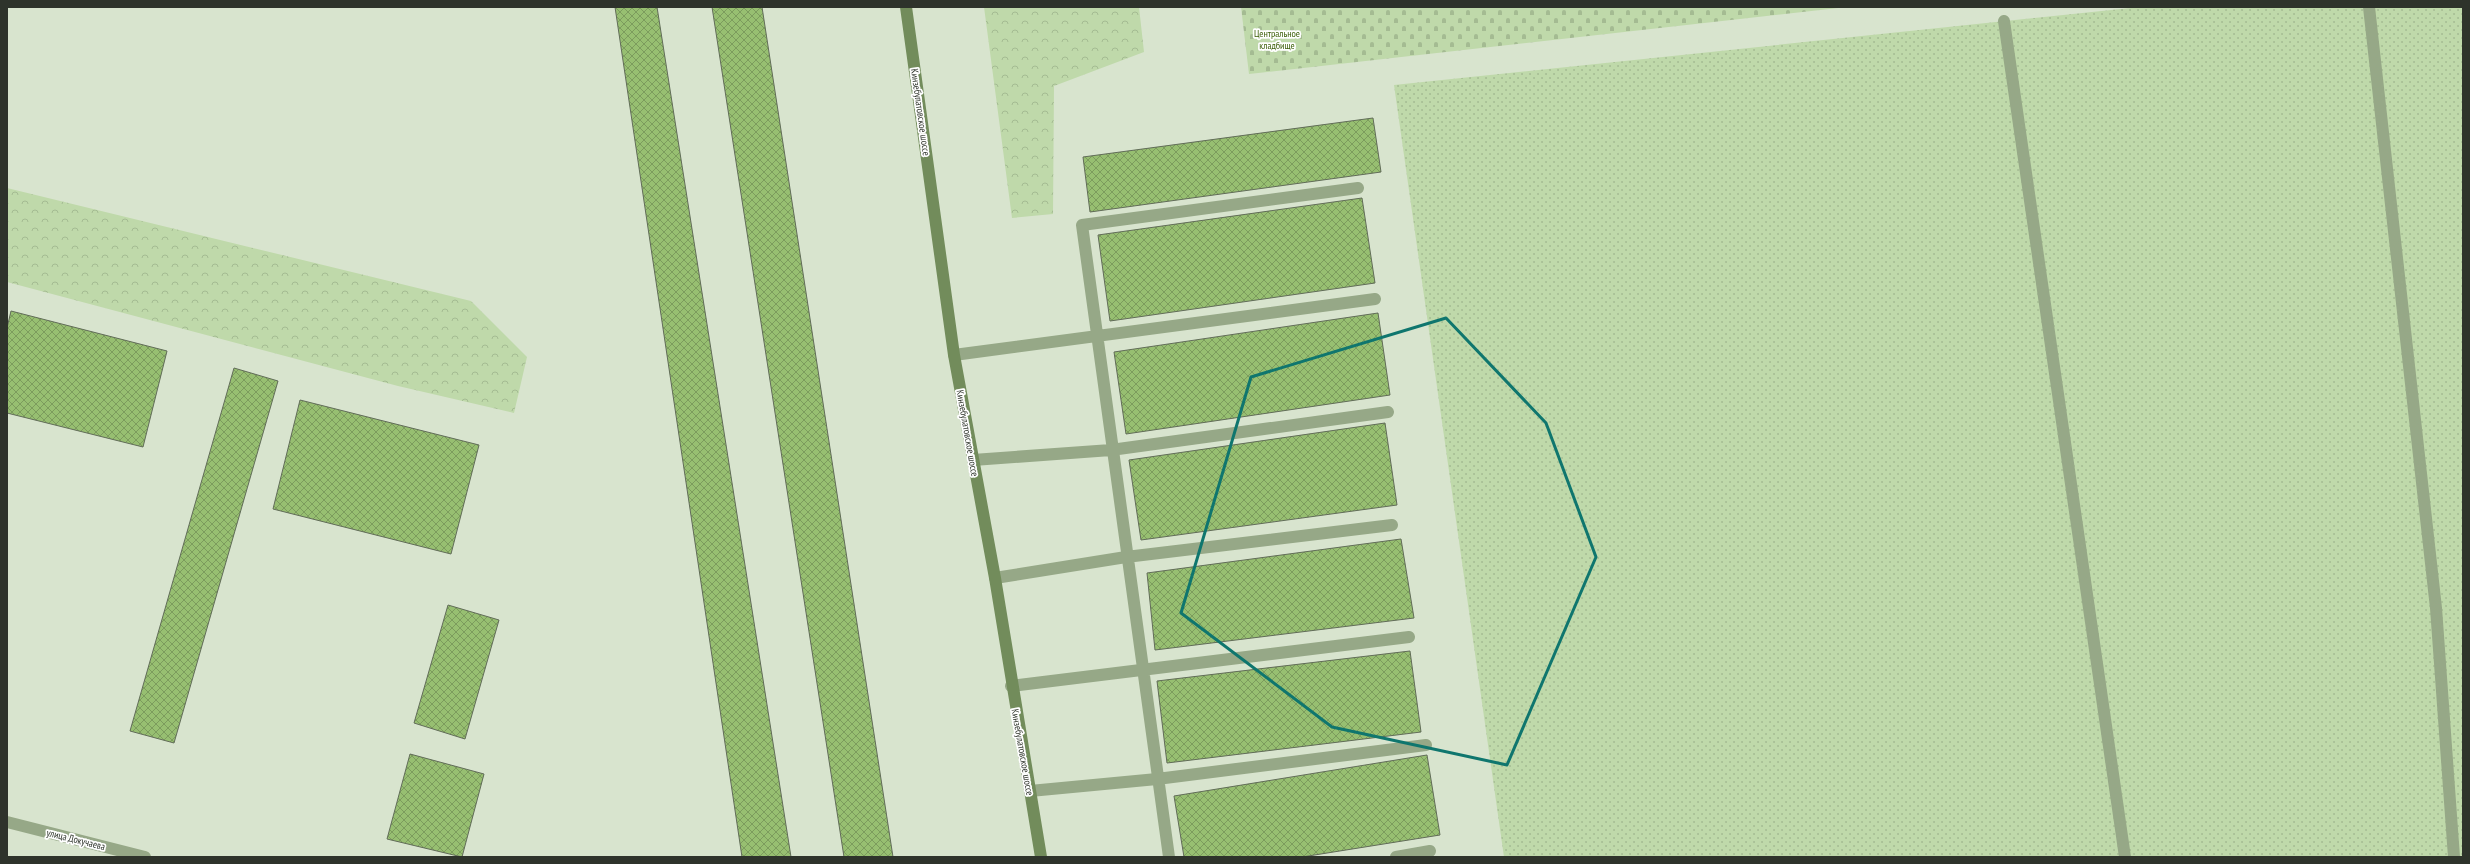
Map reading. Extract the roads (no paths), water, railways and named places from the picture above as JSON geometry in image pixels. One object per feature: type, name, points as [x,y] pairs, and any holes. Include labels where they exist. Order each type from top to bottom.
[{"type":"main road","name":"Кинзебулатовское шоссе","points":[[906,7],[954,355],[995,578],[1011,686],[1041,857]]},
{"type":"street","points":[[2369,7],[2436,608],[2454,857]]},
{"type":"street","points":[[2004,21],[2125,857]]},
{"type":"street","points":[[1168,857],[1111,450],[1082,226],[1358,188]]},
{"type":"street","points":[[954,355],[1376,300]]},
{"type":"street","points":[[973,460],[1111,450],[1388,412]]},
{"type":"street","points":[[995,578],[1126,557],[1392,525]]},
{"type":"street","points":[[1011,686],[1409,637]]},
{"type":"street","points":[[1030,791],[1157,779],[1426,745]]},
{"type":"street","name":"улица Докучаева","points":[[7,822],[145,857]]},
{"type":"street","points":[[1396,857],[1430,851]]},
{"type":"park label","name":"Центральное кладбище","points":[[1277,38]]}]
